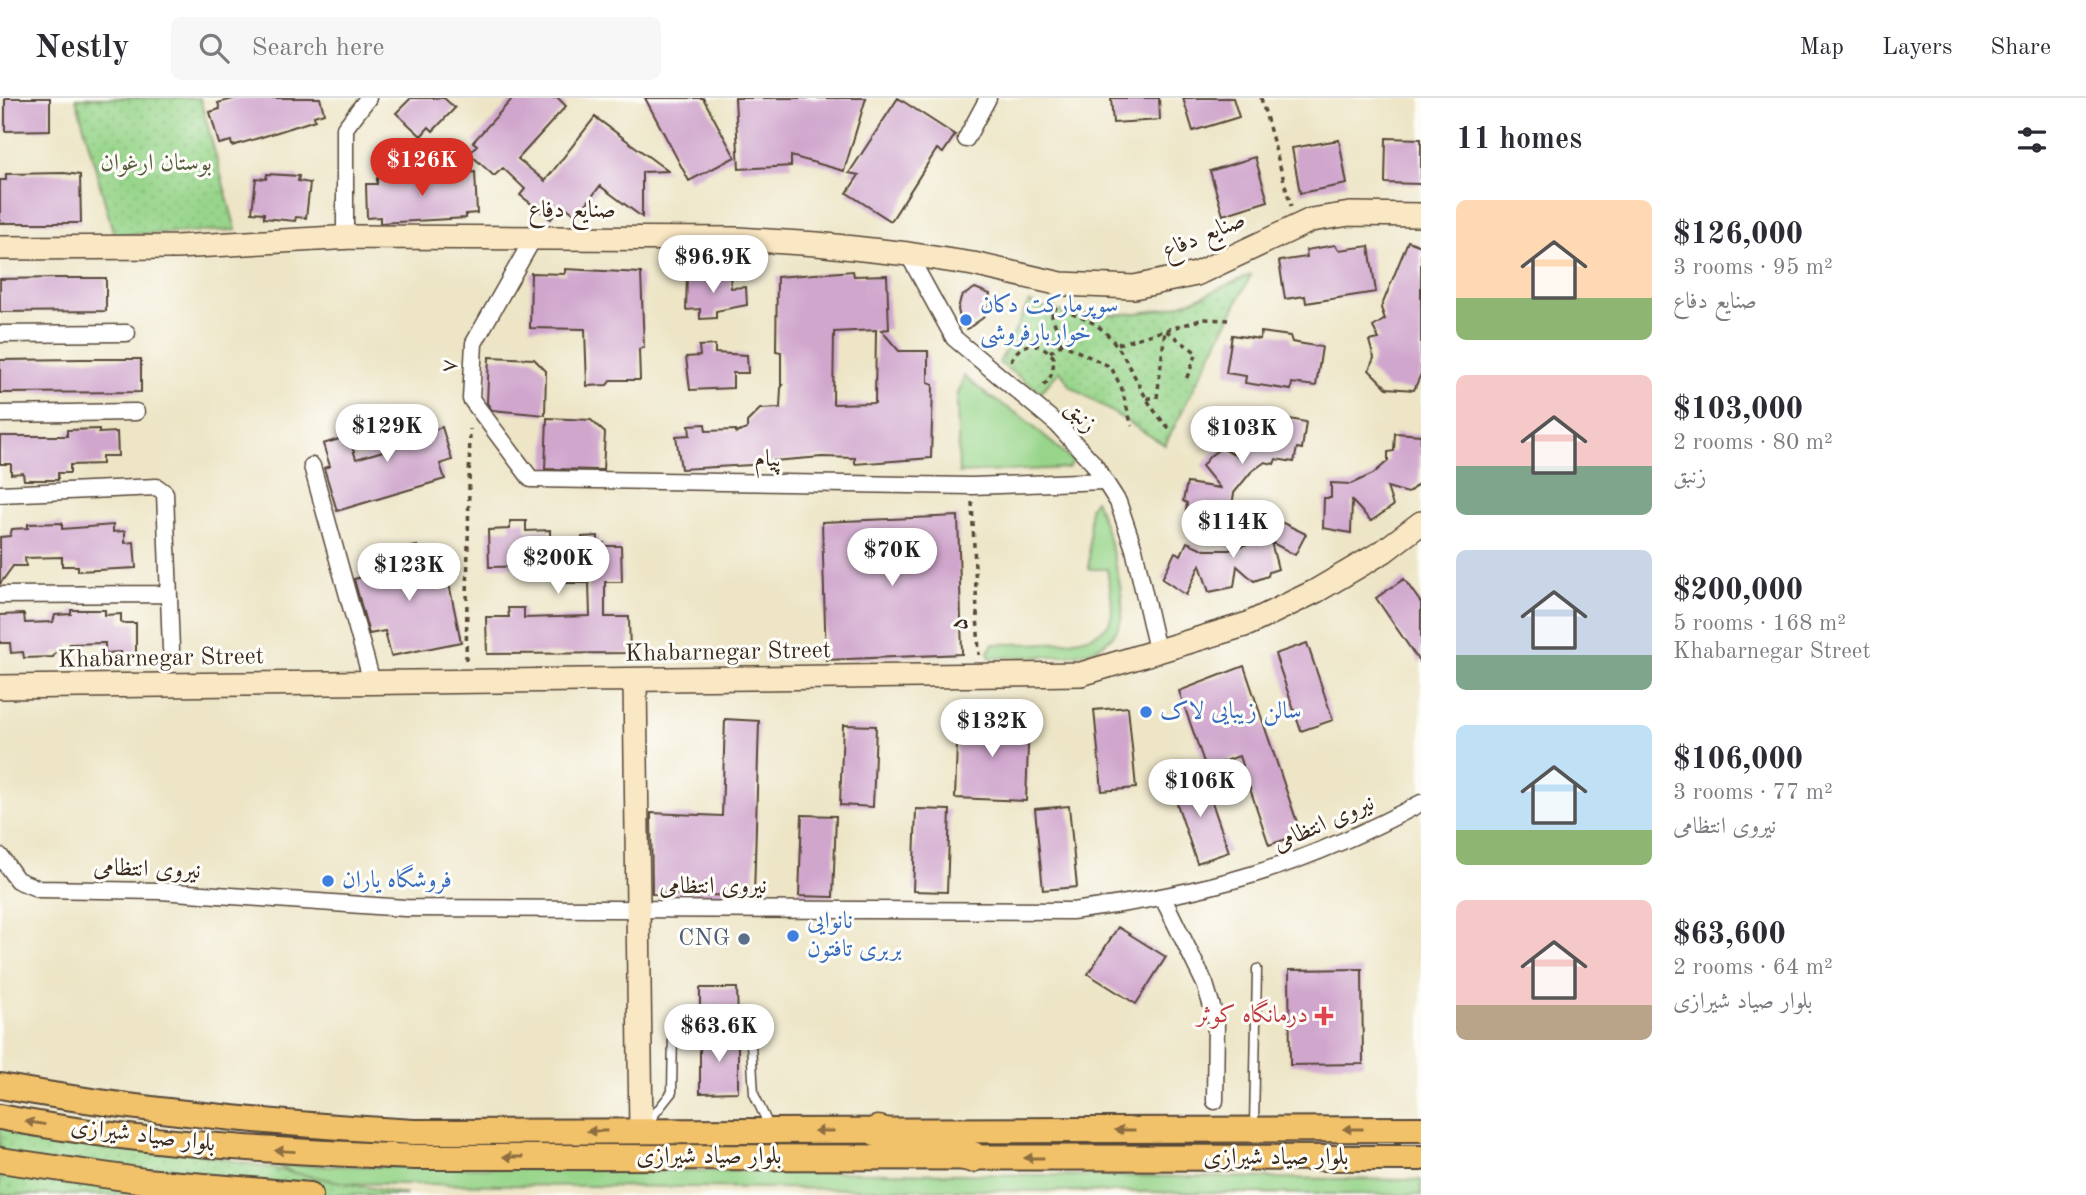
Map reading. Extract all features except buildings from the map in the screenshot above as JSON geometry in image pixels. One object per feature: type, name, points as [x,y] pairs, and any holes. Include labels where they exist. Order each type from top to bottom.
[{"type":"highway","points":[[878,1131],[972,1157]]},
{"type":"main road","points":[[0,1086],[151,1110],[282,1124],[414,1132],[1421,1129]]},
{"type":"main road","name":"بلوار صیاد شیرازی","points":[[0,1117],[150,1139],[415,1157],[1421,1158]]},
{"type":"main road","name":"بلوار صیاد شیرازی","points":[[0,1160],[145,1181],[310,1195]]},
{"type":"street","points":[[345,237],[345,128],[368,98]]},
{"type":"street","points":[[966,139],[988,98]]},
{"type":"street","name":"صنایع دفاع","points":[[0,248],[177,247],[345,237],[737,239],[908,254],[973,264],[1056,283],[1096,288],[1161,283],[1196,274],[1311,220],[1350,214],[1421,215]]},
{"type":"street","name":"۷","points":[[471,399],[474,342],[534,237]]},
{"type":"street","name":"زنبق","points":[[908,254],[954,338],[1057,424],[1118,502],[1134,549],[1157,650]]},
{"type":"street","points":[[0,334],[127,333]]},
{"type":"street","name":"پیام","points":[[471,399],[531,480],[971,486],[1104,481]]},
{"type":"street","points":[[0,414],[136,412]]},
{"type":"street","points":[[312,466],[372,682]]},
{"type":"street","points":[[0,494],[157,487],[165,494],[171,649]]},
{"type":"street","name":"Khabarnegar Street","points":[[0,687],[1081,674],[1248,624],[1327,585],[1384,551],[1421,523]]},
{"type":"street","points":[[0,595],[168,594]]},
{"type":"street","points":[[635,681],[641,1131]]},
{"type":"street","name":"نیروی انتظامی","points":[[0,856],[17,880],[39,889],[160,891],[405,908],[1072,911],[1163,898],[1273,871],[1370,830],[1421,803]]},
{"type":"street","points":[[1163,898],[1205,984],[1216,1020],[1215,1101]]},
{"type":"lane","points":[[1254,1129],[1257,969]]},
{"type":"lane","points":[[641,1131],[672,1092],[673,1031],[750,1028],[754,1094],[772,1131]]},
{"type":"path","points":[[1261,98],[1296,225]]},
{"type":"path","points":[[1056,283],[1051,308],[1056,334],[1062,344],[1111,367],[1121,387],[1132,426]]},
{"type":"path","points":[[1051,308],[1088,320],[1118,344],[1161,421],[1172,431]]},
{"type":"path","points":[[1118,344],[1203,319],[1228,320]]},
{"type":"path","points":[[1165,330],[1197,353],[1185,382]]},
{"type":"path","points":[[1147,398],[1157,398],[1165,330]]},
{"type":"path","points":[[1006,383],[1011,373],[1012,358],[1022,347],[1037,344],[1049,352],[1054,358],[1052,374],[1026,400]]},
{"type":"path","points":[[1049,352],[1062,344]]},
{"type":"path","name":"۷","points":[[466,680],[471,399]]},
{"type":"path","name":"۵","points":[[971,486],[980,676]]},
{"type":"green space","name":"بوستان ارغوان","points":[[76,98],[200,98],[236,230],[114,235]]},
{"type":"green space","points":[[1251,275],[1165,445],[1070,386],[1060,370],[1041,392],[999,363],[1029,302],[1065,312],[1130,314],[1187,302]]},
{"type":"green space","points":[[964,376],[987,395],[1021,416],[1073,461],[1068,468],[959,473],[957,397]]},
{"type":"green space","points":[[1095,500],[1121,590],[1122,615],[1117,630],[1106,642],[1088,652],[990,658],[988,652],[993,644],[1040,644],[1077,640],[1105,628],[1112,612],[1107,569],[1089,569],[1090,507]]},
{"type":"green space","points":[[0,1115],[407,1195],[0,1195]]},
{"type":"green space","points":[[277,1165],[1421,1180],[1421,1195],[314,1183]]},
{"type":"place","name":"سوپرمارکت دکان خواربارفروشی","points":[[966,320]]},
{"type":"place","name":"سالن زیبایی لاک","points":[[1146,712]]},
{"type":"place","name":"فروشگاه یاران","points":[[328,881]]},
{"type":"place","name":"نانوایی بربری تافتون","points":[[793,936]]},
{"type":"place","name":"CNG","points":[[744,939]]},
{"type":"place","name":"درمانگاه کوثر","points":[[1324,1016]]}]
